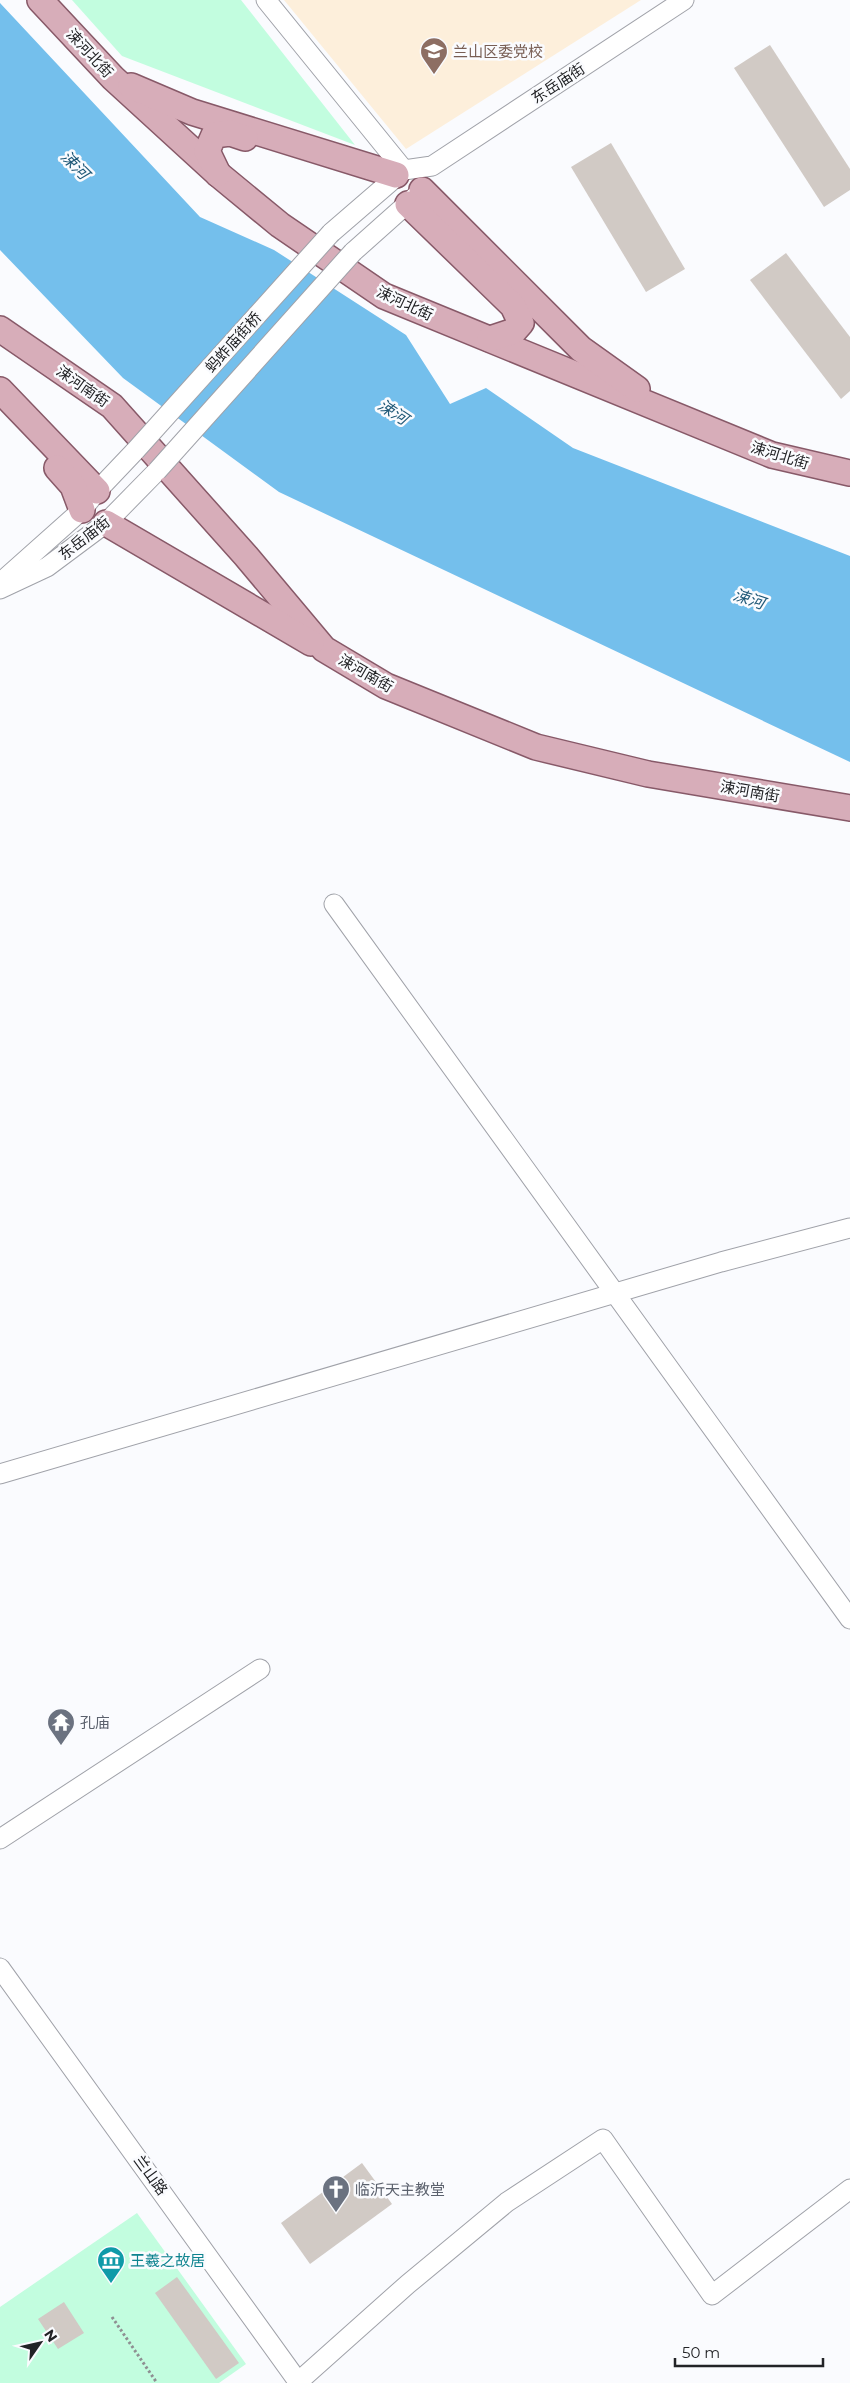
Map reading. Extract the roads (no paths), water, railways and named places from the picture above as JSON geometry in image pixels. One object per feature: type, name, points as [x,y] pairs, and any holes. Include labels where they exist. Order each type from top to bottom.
[{"type":"main road","name":"涑河北街","points":[[40,0],[113,78],[218,174],[280,225],[384,296],[772,455],[850,473]]},
{"type":"main road","points":[[113,78],[192,112],[394,178]]},
{"type":"main road","points":[[218,174],[207,151],[214,135],[230,133],[394,178]]},
{"type":"main road","points":[[415,197],[513,306],[521,323],[514,331],[490,339]]},
{"type":"main road","points":[[415,197],[582,349],[667,412]]},
{"type":"main road","name":"涑河南街","points":[[2,333],[112,406],[246,556],[324,649],[386,686],[536,747],[648,774],[850,808]]},
{"type":"main road","points":[[0,390],[89,500]]},
{"type":"main road","points":[[0,405],[73,486],[89,500]]},
{"type":"main road","points":[[112,516],[130,521],[228,583],[242,576],[246,556]]},
{"type":"main road","points":[[112,516],[386,686]]},
{"type":"street","points":[[266,0],[394,178]]},
{"type":"street","name":"东岳庙街","points":[[394,178],[432,166],[684,0]]},
{"type":"street","points":[[415,197],[432,166]]},
{"type":"street","name":"蚂蚱庙街桥","points":[[135,451],[331,233],[394,178]]},
{"type":"street","name":"东岳庙街","points":[[0,589],[47,567],[112,516],[157,471],[353,252],[415,197]]},
{"type":"street","name":"东岳庙街","points":[[0,583],[89,500],[135,451]]},
{"type":"street","points":[[334,904],[850,1619]]},
{"type":"street","points":[[0,1474],[615,1293],[850,1228]]},
{"type":"street","points":[[0,1839],[260,1669]]},
{"type":"street","name":"兰山路","points":[[0,1968],[298,2382]]},
{"type":"street","points":[[298,2382],[408,2284],[506,2202],[603,2139],[712,2295],[850,2189]]},
{"type":"water","name":"涑河","points":[[0,3],[200,217],[274,250],[406,335],[450,404],[486,388],[573,448],[850,556],[850,762],[279,492],[123,378],[0,250]]},
{"type":"place","name":"兰山区委党校","points":[[434,75]]},
{"type":"place","name":"孔庙","points":[[61,1746]]},
{"type":"place","name":"临沂天主教堂","points":[[336,2213]]},
{"type":"place","name":"王羲之故居","points":[[111,2284]]}]
